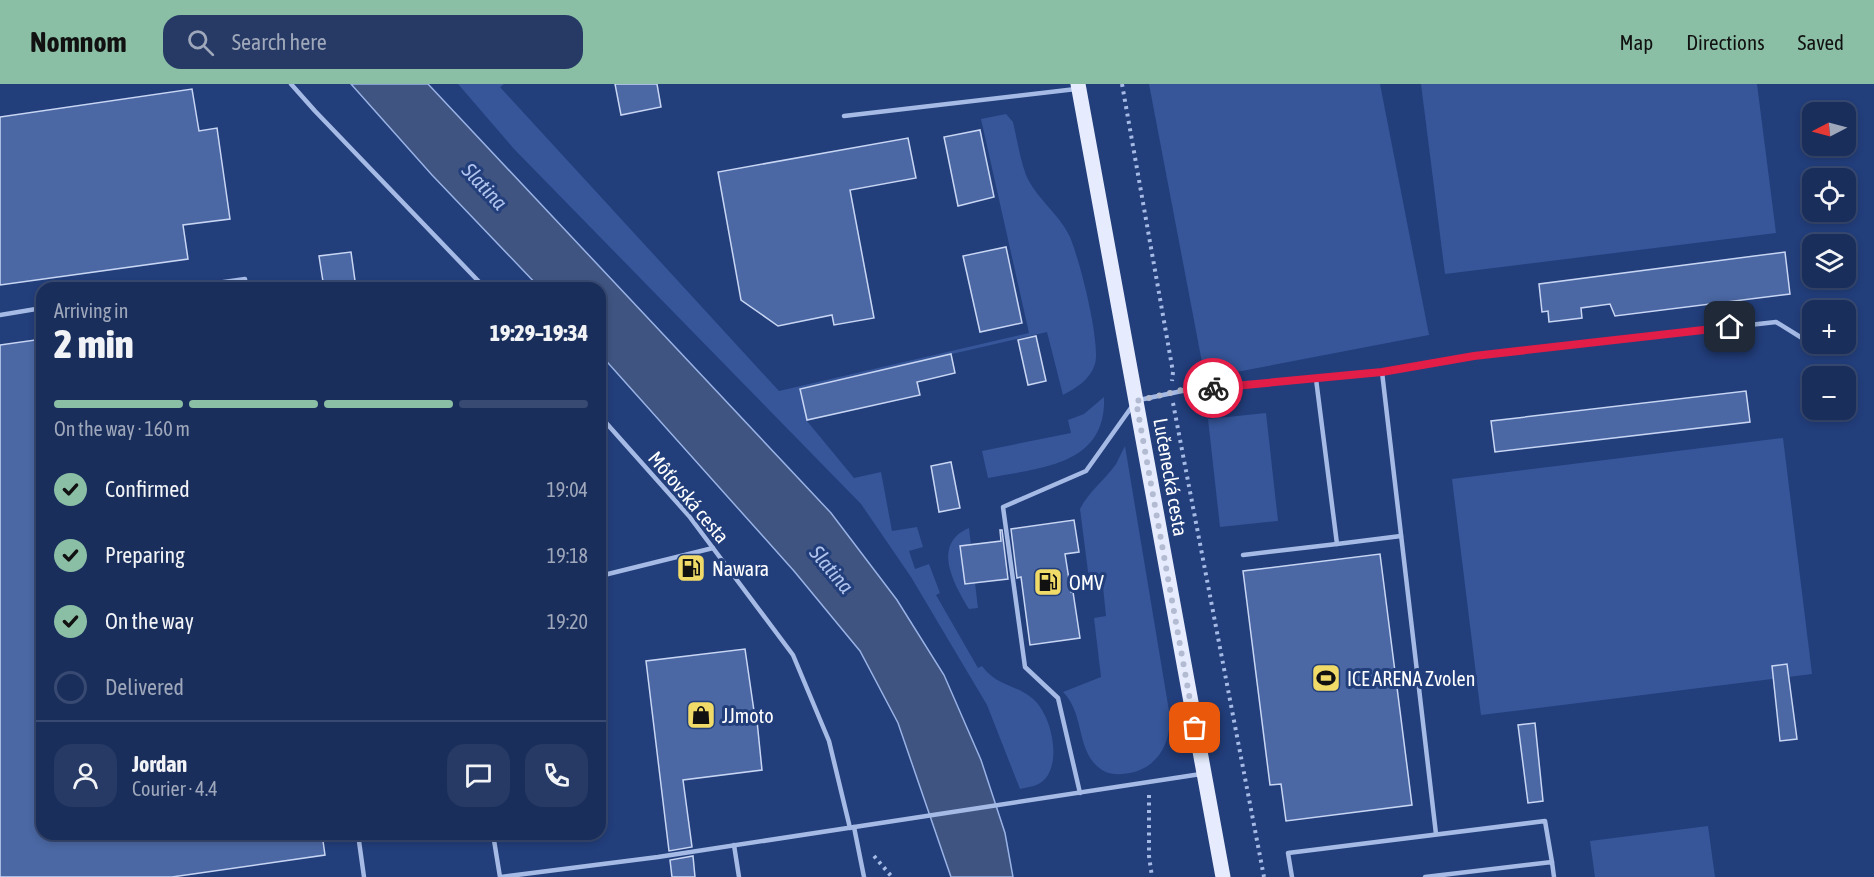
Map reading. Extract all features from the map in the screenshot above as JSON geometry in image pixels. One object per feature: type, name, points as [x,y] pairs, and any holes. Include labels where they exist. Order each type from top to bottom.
[{"type":"main road","name":"Lučenecká cesta","points":[[1078,87],[1223,877]]},
{"type":"lane","points":[[291,84],[479,282]]},
{"type":"lane","points":[[844,116],[1078,87]]},
{"type":"lane","points":[[224,282],[245,279],[245,282]]},
{"type":"lane","points":[[0,315],[36,309]]},
{"type":"lane","points":[[1080,793],[1058,699],[1025,667],[1003,507],[1086,471],[1136,401],[1171,392],[1382,372],[1474,356],[1776,322],[1802,338]]},
{"type":"lane","points":[[1382,372],[1436,834]]},
{"type":"lane","points":[[1316,379],[1337,544]]},
{"type":"lane","name":"Môťovská cesta","points":[[606,423],[689,516],[793,655],[829,741],[864,877]]},
{"type":"lane","points":[[1243,555],[1401,536]]},
{"type":"lane","points":[[606,575],[713,548]]},
{"type":"lane","points":[[494,840],[501,877],[658,857],[1204,774]]},
{"type":"lane","points":[[1292,877],[1288,853],[1545,821],[1554,877]]},
{"type":"lane","points":[[359,840],[364,877]]},
{"type":"lane","points":[[734,845],[739,877]]},
{"type":"lane","points":[[1425,877],[1552,862]]},
{"type":"path","points":[[1122,84],[1173,372],[1171,392],[1264,877]]},
{"type":"path","points":[[1149,782],[1149,856],[1152,877]]},
{"type":"shaded area","points":[[458,84],[504,84],[500,87],[779,391],[1029,333],[981,119],[1006,114],[1013,122],[1026,175],[1035,191],[1069,235],[1078,261],[1095,338],[1095,364],[1090,375],[1063,395],[1047,332],[800,389],[807,421],[854,478],[881,472],[892,531],[917,527],[923,547],[909,551],[915,569],[929,564],[940,593],[936,595],[978,668],[982,666],[994,678],[1026,693],[1039,705],[1049,725],[1053,749],[1050,771],[1043,781],[1020,789],[987,705],[911,577],[861,504],[514,149]]},
{"type":"shaded area","points":[[1149,84],[1380,84],[1429,335],[1205,378]]},
{"type":"shaded area","points":[[1421,84],[1757,84],[1776,233],[1445,274]]},
{"type":"shaded area","points":[[1104,397],[1102,420],[1094,437],[1082,450],[1066,460],[1048,466],[988,478],[982,451],[1071,433],[1068,420],[1084,414]]},
{"type":"shaded area","points":[[1266,413],[1278,521],[1220,527],[1208,419]]},
{"type":"shaded area","points":[[1783,438],[1812,674],[1481,715],[1452,479]]},
{"type":"shaded area","points":[[1125,446],[1170,717],[1167,739],[1158,756],[1143,769],[1118,774],[1106,772],[1094,763],[1085,746],[1074,709],[1063,692],[1101,677],[1094,618],[1106,616],[1103,587],[1090,587],[1080,509],[1116,464]]},
{"type":"shaded area","points":[[969,528],[971,545],[960,547],[965,583],[975,583],[978,608],[969,609],[952,577],[948,554],[957,535]]},
{"type":"shaded area","points":[[1708,826],[1715,877],[1595,877],[1590,841]]},
{"type":"water","name":"Slatina","points":[[351,84],[428,84],[831,513],[897,600],[944,675],[981,760],[1005,833],[1013,877],[951,877],[898,723],[860,651],[794,571],[606,361],[606,282],[534,282],[432,175]]},
{"type":"building","points":[[615,84],[657,84],[661,107],[621,115]]},
{"type":"building","points":[[192,89],[199,131],[217,128],[230,219],[183,225],[188,259],[0,285],[0,117]]},
{"type":"building","points":[[980,130],[994,197],[958,206],[944,137]]},
{"type":"building","points":[[908,138],[916,178],[850,190],[874,318],[834,325],[832,315],[778,326],[741,300],[718,172]]},
{"type":"building","points":[[1006,247],[1022,323],[980,332],[963,256]]},
{"type":"building","points":[[351,252],[355,282],[323,282],[319,256]]},
{"type":"building","points":[[1785,252],[1790,294],[1615,316],[1610,304],[1581,308],[1582,318],[1549,322],[1548,311],[1542,312],[1539,284]]},
{"type":"building","points":[[1036,336],[1046,381],[1028,385],[1018,340]]},
{"type":"building","points":[[36,340],[36,840],[323,840],[325,855],[172,877],[0,877],[0,345]]},
{"type":"building","points":[[951,354],[955,373],[917,382],[920,395],[807,420],[800,389]]},
{"type":"building","points":[[1746,391],[1750,422],[1495,452],[1491,421]]},
{"type":"building","points":[[951,462],[960,508],[939,512],[931,466]]},
{"type":"building","points":[[1074,520],[1079,552],[1065,554],[1080,638],[1030,645],[1021,577],[1017,578],[1011,529]]},
{"type":"building","points":[[1000,530],[1002,530],[1008,579],[965,584],[960,546],[1001,541]]},
{"type":"building","name":"ICE ARENA Zvolen","points":[[1380,554],[1412,805],[1286,821],[1281,784],[1270,785],[1243,571]]},
{"type":"building","points":[[745,649],[754,711],[756,711],[762,770],[683,780],[692,847],[669,851],[646,661]]},
{"type":"building","points":[[1787,664],[1797,739],[1780,741],[1772,666]]},
{"type":"building","points":[[1535,723],[1543,801],[1528,803],[1518,725]]},
{"type":"building","points":[[693,856],[695,877],[672,877],[670,860]]},
{"type":"way so far","points":[[1195,728],[1136,401],[1182,390],[1213,388]]},
{"type":"place","name":"Nawara","points":[[691,568]]},
{"type":"place","name":"OMV","points":[[1048,582]]},
{"type":"place","name":"ICE ARENA Zvolen","points":[[1326,678]]},
{"type":"place","name":"JJmoto","points":[[701,715]]},
{"type":"route","points":[[1213,388],[1382,372],[1474,356],[1730,327]]}]
